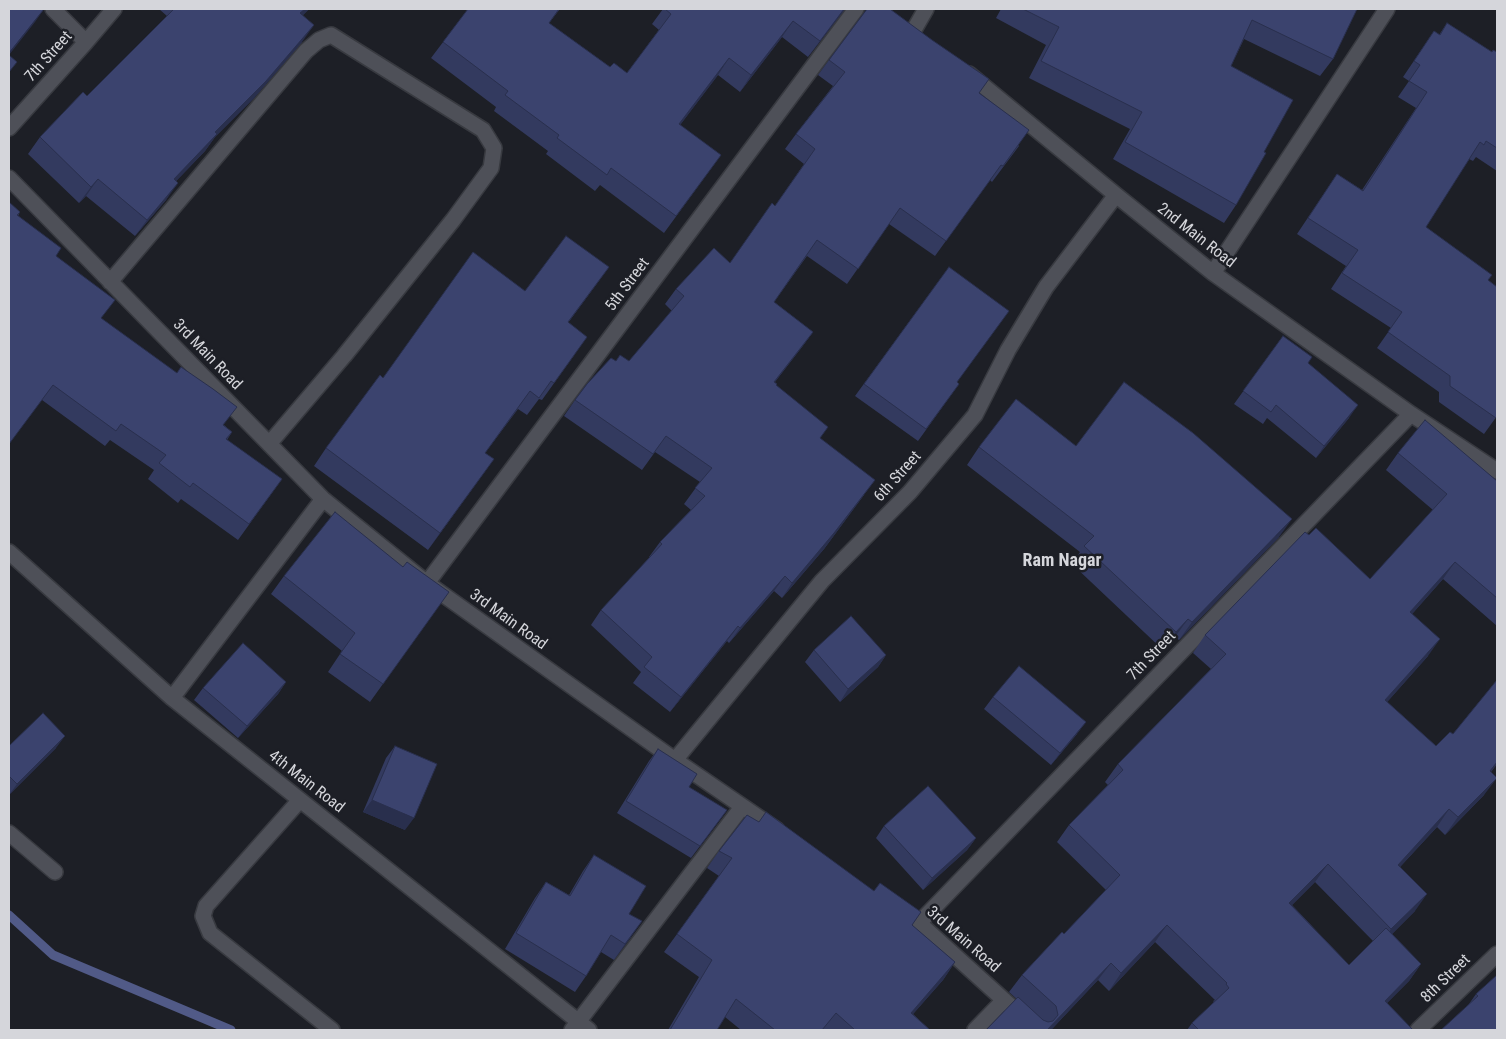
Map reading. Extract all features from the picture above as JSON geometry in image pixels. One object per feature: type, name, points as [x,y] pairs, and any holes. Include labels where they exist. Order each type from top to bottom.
[{"type":"street","points":[[53,9],[86,42]]},
{"type":"street","name":"7th Street","points":[[9,128],[114,9]]},
{"type":"street","name":"5th Street","points":[[427,583],[856,9]]},
{"type":"street","points":[[914,28],[926,9]]},
{"type":"street","points":[[1213,273],[1387,9]]},
{"type":"street","points":[[901,19],[929,41]]},
{"type":"street","points":[[110,282],[306,51],[325,37],[331,35],[483,130],[494,148],[491,168],[453,220],[344,356],[269,444]]},
{"type":"street","name":"2nd Main Road","points":[[959,66],[1213,273],[1411,414],[1496,468]]},
{"type":"street","name":"3rd Main Road","points":[[9,178],[324,500],[427,583],[675,760],[790,839]]},
{"type":"street","name":"6th Street","points":[[675,760],[822,581],[910,492],[975,415],[1008,350],[1046,287],[1116,195]]},
{"type":"street","name":"7th Street","points":[[919,923],[1411,414]]},
{"type":"street","points":[[172,698],[324,500]]},
{"type":"street","name":"4th Main Road","points":[[9,552],[172,698],[580,1027]]},
{"type":"street","points":[[300,800],[206,906],[203,916],[210,933],[332,1030]]},
{"type":"street","points":[[580,1027],[742,807]]},
{"type":"street","points":[[9,833],[55,872]]},
{"type":"street","name":"3rd Main Road","points":[[887,902],[919,923],[1037,1030]]},
{"type":"street","name":"8th Street","points":[[1418,1030],[1497,954]]},
{"type":"street","points":[[975,1030],[1004,1000]]},
{"type":"building","points":[[9,9],[44,9],[9,53]]},
{"type":"building","points":[[174,9],[305,9],[300,13],[314,25],[266,81],[215,132],[217,134],[174,179],[178,183],[147,220],[98,179],[91,187],[40,137],[83,92],[87,96]]},
{"type":"building","points":[[468,9],[559,9],[549,23],[610,67],[614,63],[627,73],[671,14],[665,9],[844,9],[820,41],[793,21],[751,75],[729,58],[679,124],[721,155],[676,216],[611,168],[607,175],[557,138],[559,135],[505,95],[508,91],[443,42]]},
{"type":"building","points":[[867,9],[890,9],[989,79],[979,93],[1029,130],[946,241],[900,208],[858,269],[817,240],[774,302],[813,332],[774,382],[828,427],[820,438],[875,480],[792,583],[785,576],[740,628],[738,626],[681,697],[644,667],[652,657],[601,610],[662,544],[660,542],[705,496],[695,488],[712,468],[666,436],[653,454],[575,400],[611,358],[616,361],[620,355],[629,361],[684,296],[676,289],[714,248],[730,263],[772,203],[775,206],[815,149],[796,134],[845,72],[829,60]]},
{"type":"building","points":[[1023,9],[1357,9],[1333,59],[1252,20],[1231,66],[1293,100],[1264,152],[1266,153],[1236,205],[1125,142],[1142,112],[1041,61],[1059,27]]},
{"type":"building","points":[[1447,23],[1492,52],[1493,50],[1497,52],[1497,148],[1486,141],[1484,145],[1480,142],[1426,227],[1492,275],[1488,280],[1497,287],[1496,418],[1450,386],[1450,376],[1388,332],[1402,312],[1342,273],[1358,250],[1308,218],[1337,174],[1363,191],[1427,92],[1409,81],[1420,65],[1414,61],[1434,31],[1440,35]]},
{"type":"building","points":[[9,55],[17,62],[9,72]]},
{"type":"building","points":[[9,202],[20,212],[17,215],[61,248],[56,256],[115,300],[101,318],[177,373],[181,367],[237,407],[223,425],[232,432],[226,439],[282,479],[249,524],[193,483],[190,487],[159,463],[166,455],[121,424],[116,431],[53,385],[9,444]]},
{"type":"building","points":[[566,236],[609,267],[568,322],[587,337],[554,383],[551,381],[539,398],[530,391],[485,453],[494,459],[440,533],[326,448],[380,375],[383,378],[473,252],[525,291]]},
{"type":"building","points":[[949,267],[1009,311],[957,382],[959,384],[926,429],[864,384]]},
{"type":"building","points":[[1283,336],[1312,357],[1308,363],[1358,405],[1324,446],[1276,405],[1271,412],[1243,391]]},
{"type":"building","points":[[1124,382],[1193,433],[1292,519],[1192,622],[1188,619],[1176,632],[1084,546],[1094,536],[979,447],[1016,399],[1076,446]]},
{"type":"building","points":[[1425,420],[1497,481],[1497,598],[1455,562],[1410,612],[1440,639],[1385,700],[1436,746],[1450,732],[1453,734],[1497,680],[1497,762],[1490,771],[1497,778],[1458,817],[1449,809],[1398,865],[1427,894],[1391,929],[1328,864],[1289,903],[1349,965],[1386,928],[1421,964],[1385,1001],[1413,1030],[1199,1030],[1192,1023],[1229,988],[1227,983],[1167,925],[1121,973],[1111,963],[1047,1030],[986,1030],[1018,997],[1043,1020],[1053,1021],[1058,1015],[1056,1006],[1022,975],[1062,932],[1064,934],[1120,875],[1069,825],[1123,770],[1118,764],[1226,654],[1205,635],[1305,532],[1309,535],[1316,528],[1370,579],[1447,494],[1398,453]]},
{"type":"building","points":[[335,512],[403,567],[407,562],[449,592],[383,684],[340,654],[355,633],[284,576]]},
{"type":"building","points":[[851,616],[886,655],[848,689],[814,650]]},
{"type":"building","points":[[243,643],[286,682],[247,726],[203,688]]},
{"type":"building","points":[[1019,666],[1086,722],[1060,753],[993,697]]},
{"type":"building","points":[[43,713],[65,736],[17,784],[9,776],[9,746]]},
{"type":"building","points":[[395,746],[437,764],[414,818],[372,800]]},
{"type":"building","points":[[658,749],[697,774],[689,787],[727,810],[700,846],[626,801]]},
{"type":"building","points":[[928,786],[976,838],[932,878],[884,826]]},
{"type":"building","points":[[766,812],[874,891],[880,883],[921,912],[912,925],[955,962],[911,1013],[930,1030],[855,1030],[836,1013],[822,1030],[775,1030],[736,999],[717,1030],[670,1030],[712,960],[677,934],[732,858],[719,851],[747,815],[759,822]]},
{"type":"building","points":[[594,855],[646,886],[629,914],[642,921],[625,944],[611,935],[586,976],[516,933],[546,882],[570,896]]},
{"type":"building","points":[[1497,975],[1497,1030],[1441,1030],[1478,996],[1476,994]]},
{"type":"waterway","points":[[9,915],[53,955],[231,1030]]},
{"type":"district","name":"Ram Nagar","points":[[1062,561]]}]
